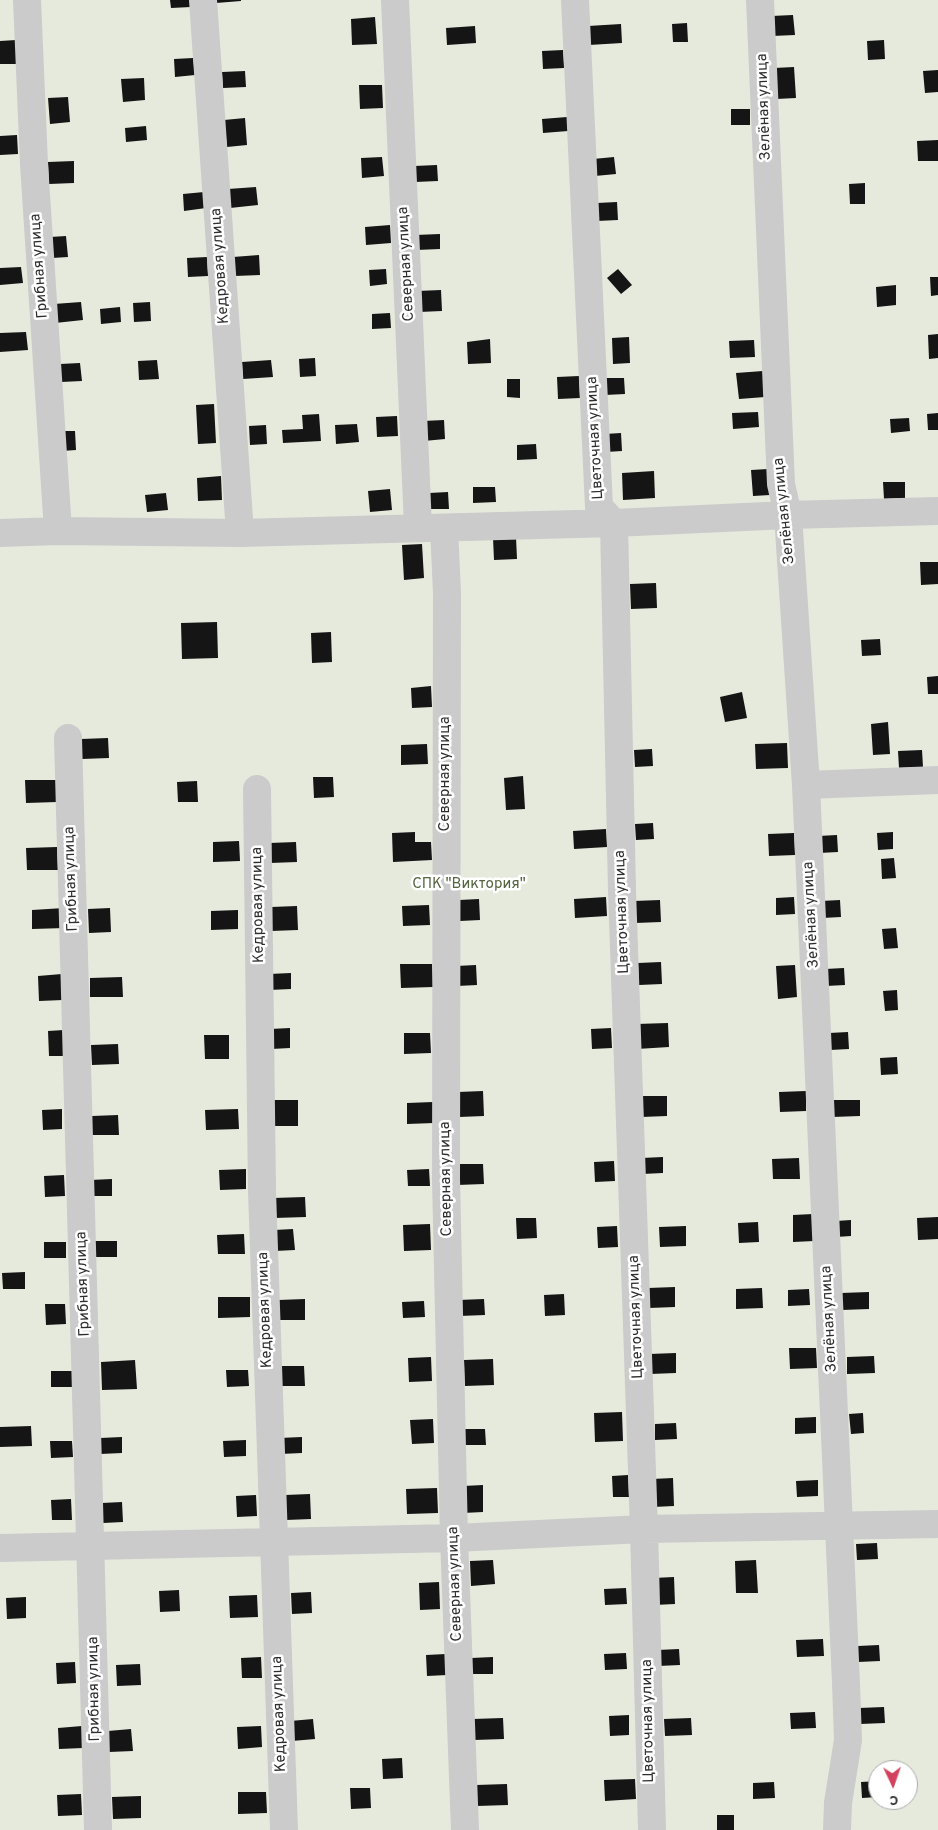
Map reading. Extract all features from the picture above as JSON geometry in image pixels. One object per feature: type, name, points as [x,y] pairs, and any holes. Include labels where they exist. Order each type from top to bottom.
[{"type":"street","name":"Грибная улица","points":[[27,0],[34,164],[58,531]]},
{"type":"street","name":"Кедровая улица","points":[[203,0],[240,533]]},
{"type":"street","name":"Северная улица","points":[[395,0],[431,528],[447,593],[446,1179],[454,1538],[465,1830]]},
{"type":"street","name":"Цветочная улица","points":[[575,0],[599,506],[614,523],[622,890],[644,1530],[652,1830]]},
{"type":"street","name":"Зелёная улица","points":[[760,0],[781,484],[788,515],[806,785],[839,1525],[848,1740],[838,1803],[837,1830]]},
{"type":"street","points":[[0,532],[240,533],[614,523],[788,515],[938,511]]},
{"type":"street","name":"Грибная улица","points":[[68,738],[98,1830]]},
{"type":"street","points":[[806,785],[938,780]]},
{"type":"street","name":"Кедровая улица","points":[[257,789],[262,1191],[284,1830]]},
{"type":"street","points":[[0,1548],[275,1540],[454,1538],[644,1530],[938,1524]]},
{"type":"green space","name":"СПК \"Виктория\"","points":[[0,0],[938,0],[938,1830],[0,1830]]},
{"type":"building","points":[[170,0],[191,0],[191,7],[171,8]]},
{"type":"building","points":[[216,0],[241,0],[241,1],[216,3]]},
{"type":"building","points":[[793,15],[795,35],[772,36],[771,16]]},
{"type":"building","points":[[375,17],[377,44],[352,45],[351,19]]},
{"type":"building","points":[[687,23],[688,42],[673,42],[672,24]]},
{"type":"building","points":[[621,24],[622,43],[589,45],[588,26]]},
{"type":"building","points":[[475,26],[476,43],[447,45],[446,28]]},
{"type":"building","points":[[16,40],[17,64],[0,64],[0,41]]},
{"type":"building","points":[[884,40],[885,59],[868,60],[867,41]]},
{"type":"building","points":[[563,50],[564,68],[543,69],[542,51]]},
{"type":"building","points":[[193,58],[195,75],[175,77],[174,59]]},
{"type":"building","points":[[794,67],[796,98],[776,99],[774,68]]},
{"type":"building","points":[[938,70],[938,92],[925,93],[923,71]]},
{"type":"building","points":[[245,71],[246,87],[223,88],[222,72]]},
{"type":"building","points":[[144,78],[145,100],[123,102],[121,79]]},
{"type":"building","points":[[359,85],[382,85],[383,108],[360,109]]},
{"type":"building","points":[[68,97],[70,122],[50,124],[48,98]]},
{"type":"building","points":[[731,109],[750,109],[750,125],[731,125]]},
{"type":"building","points":[[567,117],[568,131],[543,133],[542,119]]},
{"type":"building","points":[[245,118],[247,145],[227,147],[224,120]]},
{"type":"building","points":[[146,126],[147,140],[126,142],[125,128]]},
{"type":"building","points":[[17,135],[18,154],[0,155],[0,136]]},
{"type":"building","points":[[938,140],[938,161],[918,161],[917,141]]},
{"type":"building","points":[[382,157],[384,176],[362,178],[361,158]]},
{"type":"building","points":[[614,157],[616,174],[595,176],[593,159]]},
{"type":"building","points":[[74,161],[74,183],[49,184],[48,162]]},
{"type":"building","points":[[437,165],[438,181],[415,182],[414,166]]},
{"type":"building","points":[[865,183],[865,204],[850,204],[849,184]]},
{"type":"building","points":[[256,187],[258,205],[230,208],[228,189]]},
{"type":"building","points":[[204,192],[206,208],[184,211],[183,194]]},
{"type":"building","points":[[617,202],[618,220],[597,221],[597,203]]},
{"type":"building","points":[[390,225],[391,243],[366,245],[365,227]]},
{"type":"building","points":[[440,234],[440,249],[416,250],[415,235]]},
{"type":"building","points":[[66,236],[68,257],[52,258],[50,237]]},
{"type":"building","points":[[259,255],[260,275],[235,276],[233,257]]},
{"type":"building","points":[[207,257],[208,276],[188,277],[187,258]]},
{"type":"building","points":[[21,267],[23,283],[0,285],[0,268]]},
{"type":"building","points":[[386,269],[387,284],[370,286],[369,270]]},
{"type":"building","points":[[618,269],[632,285],[621,294],[607,278]]},
{"type":"building","points":[[930,277],[938,277],[938,295],[931,296]]},
{"type":"building","points":[[896,285],[896,305],[877,307],[876,287]]},
{"type":"building","points":[[441,290],[442,311],[419,312],[417,291]]},
{"type":"building","points":[[81,302],[83,320],[55,323],[54,304]]},
{"type":"building","points":[[150,302],[151,321],[134,322],[133,303]]},
{"type":"building","points":[[120,307],[121,322],[101,324],[100,309]]},
{"type":"building","points":[[390,313],[391,328],[372,329],[372,314]]},
{"type":"building","points":[[26,332],[28,350],[0,352],[0,333]]},
{"type":"building","points":[[938,334],[938,358],[929,359],[928,335]]},
{"type":"building","points":[[629,337],[630,363],[613,364],[612,338]]},
{"type":"building","points":[[490,339],[491,363],[468,364],[467,342]]},
{"type":"building","points":[[754,340],[755,357],[730,358],[729,341]]},
{"type":"building","points":[[315,358],[316,376],[300,377],[299,359]]},
{"type":"building","points":[[157,360],[159,379],[139,380],[138,361]]},
{"type":"building","points":[[271,360],[273,377],[243,379],[242,362]]},
{"type":"building","points":[[80,363],[82,381],[61,382],[60,364]]},
{"type":"building","points":[[763,371],[765,397],[739,399],[736,373]]},
{"type":"building","points":[[579,376],[580,398],[558,399],[557,377]]},
{"type":"building","points":[[604,378],[624,378],[625,394],[605,395]]},
{"type":"building","points":[[507,379],[520,379],[520,398],[507,397]]},
{"type":"building","points":[[214,404],[216,443],[198,444],[196,405]]},
{"type":"building","points":[[758,412],[759,427],[733,429],[732,413]]},
{"type":"building","points":[[938,413],[938,430],[928,430],[927,414]]},
{"type":"building","points":[[319,414],[321,441],[283,443],[282,430],[303,429],[302,415]]},
{"type":"building","points":[[397,416],[398,436],[377,437],[376,417]]},
{"type":"building","points":[[909,418],[910,431],[891,433],[890,419]]},
{"type":"building","points":[[444,420],[445,439],[424,441],[423,421]]},
{"type":"building","points":[[357,424],[359,442],[336,444],[335,425]]},
{"type":"building","points":[[266,425],[267,444],[250,445],[249,426]]},
{"type":"building","points":[[61,431],[75,431],[76,450],[62,451]]},
{"type":"building","points":[[621,433],[622,451],[606,452],[605,434]]},
{"type":"building","points":[[536,444],[537,459],[517,460],[517,445]]},
{"type":"building","points":[[768,469],[770,495],[753,496],[751,470]]},
{"type":"building","points":[[654,471],[655,498],[623,500],[622,473]]},
{"type":"building","points":[[221,476],[222,500],[198,501],[197,478]]},
{"type":"building","points":[[883,482],[905,482],[905,498],[884,499]]},
{"type":"building","points":[[473,487],[495,487],[496,502],[473,503]]},
{"type":"building","points":[[390,489],[392,510],[370,512],[368,491]]},
{"type":"building","points":[[448,492],[449,509],[429,509],[429,493]]},
{"type":"building","points":[[166,493],[168,510],[147,512],[145,495]]},
{"type":"building","points":[[516,537],[517,559],[494,560],[493,538]]},
{"type":"building","points":[[422,544],[424,578],[404,580],[402,545]]},
{"type":"building","points":[[920,562],[938,562],[938,584],[921,585]]},
{"type":"building","points":[[656,583],[657,608],[631,609],[630,584]]},
{"type":"building","points":[[217,622],[218,658],[182,659],[181,623]]},
{"type":"building","points":[[331,632],[332,662],[312,663],[311,633]]},
{"type":"building","points":[[880,639],[881,655],[862,656],[861,640]]},
{"type":"building","points":[[938,676],[938,694],[928,694],[927,677]]},
{"type":"building","points":[[431,686],[432,707],[412,708],[411,688]]},
{"type":"building","points":[[742,692],[747,718],[725,722],[720,697]]},
{"type":"building","points":[[888,722],[890,754],[873,755],[871,724]]},
{"type":"building","points":[[108,738],[109,758],[82,759],[81,739]]},
{"type":"building","points":[[787,743],[788,768],[756,769],[755,744]]},
{"type":"building","points":[[427,744],[428,764],[401,765],[401,745]]},
{"type":"building","points":[[652,749],[653,766],[635,767],[634,750]]},
{"type":"building","points":[[922,750],[923,767],[899,768],[898,751]]},
{"type":"building","points":[[523,776],[525,809],[506,810],[504,778]]},
{"type":"building","points":[[313,777],[333,777],[334,797],[314,798]]},
{"type":"building","points":[[25,780],[56,780],[57,802],[26,803]]},
{"type":"building","points":[[197,781],[198,802],[178,802],[177,782]]},
{"type":"building","points":[[653,823],[654,839],[636,840],[635,824]]},
{"type":"building","points":[[606,829],[607,847],[574,849],[573,831]]},
{"type":"building","points":[[415,832],[415,842],[431,842],[432,860],[393,862],[392,833]]},
{"type":"building","points":[[893,832],[893,849],[878,850],[877,833]]},
{"type":"building","points":[[794,833],[795,855],[769,856],[768,834]]},
{"type":"building","points":[[837,835],[838,852],[819,853],[818,836]]},
{"type":"building","points":[[239,841],[240,861],[213,862],[213,842]]},
{"type":"building","points":[[296,842],[297,862],[270,863],[269,843]]},
{"type":"building","points":[[57,847],[58,870],[27,870],[26,848]]},
{"type":"building","points":[[894,858],[896,878],[882,879],[881,859]]},
{"type":"building","points":[[606,897],[607,916],[575,918],[574,899]]},
{"type":"building","points":[[794,897],[795,914],[776,915],[776,898]]},
{"type":"building","points":[[479,899],[480,920],[460,921],[459,900]]},
{"type":"building","points":[[660,900],[661,922],[635,923],[634,901]]},
{"type":"building","points":[[840,900],[841,917],[822,918],[821,901]]},
{"type":"building","points":[[429,905],[430,925],[403,926],[402,906]]},
{"type":"building","points":[[297,906],[298,930],[271,931],[271,907]]},
{"type":"building","points":[[64,908],[65,928],[32,929],[32,910]]},
{"type":"building","points":[[110,908],[111,932],[89,933],[88,909]]},
{"type":"building","points":[[238,910],[238,929],[211,930],[211,911]]},
{"type":"building","points":[[896,928],[898,948],[884,949],[882,929]]},
{"type":"building","points":[[661,962],[662,984],[639,985],[638,963]]},
{"type":"building","points":[[400,964],[432,964],[433,987],[401,988]]},
{"type":"building","points":[[476,965],[477,985],[457,986],[456,966]]},
{"type":"building","points":[[795,965],[797,997],[778,999],[776,966]]},
{"type":"building","points":[[844,968],[845,985],[826,986],[825,969]]},
{"type":"building","points":[[291,973],[291,989],[269,990],[269,974]]},
{"type":"building","points":[[62,974],[63,1000],[39,1001],[38,976]]},
{"type":"building","points":[[122,977],[123,997],[90,997],[90,978]]},
{"type":"building","points":[[897,990],[898,1010],[885,1011],[883,991]]},
{"type":"building","points":[[668,1023],[669,1047],[637,1049],[636,1024]]},
{"type":"building","points":[[290,1028],[290,1048],[271,1049],[270,1029]]},
{"type":"building","points":[[611,1028],[612,1048],[592,1049],[591,1029]]},
{"type":"building","points":[[64,1030],[65,1056],[49,1056],[48,1031]]},
{"type":"building","points":[[848,1032],[849,1049],[830,1050],[829,1033]]},
{"type":"building","points":[[404,1033],[430,1033],[431,1053],[404,1054]]},
{"type":"building","points":[[204,1035],[229,1035],[229,1059],[205,1059]]},
{"type":"building","points":[[118,1044],[119,1064],[92,1065],[91,1045]]},
{"type":"building","points":[[897,1057],[898,1074],[881,1075],[880,1058]]},
{"type":"building","points":[[483,1091],[484,1116],[459,1117],[458,1092]]},
{"type":"building","points":[[806,1091],[806,1111],[780,1112],[779,1092]]},
{"type":"building","points":[[640,1096],[667,1096],[667,1116],[641,1117]]},
{"type":"building","points":[[271,1100],[298,1100],[298,1126],[271,1126]]},
{"type":"building","points":[[832,1100],[860,1100],[860,1116],[832,1117]]},
{"type":"building","points":[[433,1102],[434,1123],[407,1124],[407,1103]]},
{"type":"building","points":[[62,1109],[62,1129],[43,1130],[42,1110]]},
{"type":"building","points":[[238,1109],[239,1129],[206,1130],[205,1110]]},
{"type":"building","points":[[118,1115],[119,1135],[92,1135],[92,1116]]},
{"type":"building","points":[[663,1157],[663,1173],[642,1174],[641,1158]]},
{"type":"building","points":[[799,1158],[800,1179],[773,1179],[772,1159]]},
{"type":"building","points":[[614,1161],[615,1181],[595,1182],[594,1162]]},
{"type":"building","points":[[456,1164],[483,1164],[484,1184],[457,1185]]},
{"type":"building","points":[[246,1169],[246,1189],[220,1190],[219,1170]]},
{"type":"building","points":[[429,1169],[430,1186],[408,1186],[407,1170]]},
{"type":"building","points":[[64,1175],[65,1196],[45,1197],[44,1176]]},
{"type":"building","points":[[112,1179],[112,1196],[90,1196],[90,1180]]},
{"type":"building","points":[[305,1197],[306,1217],[274,1218],[273,1198]]},
{"type":"building","points":[[813,1214],[814,1241],[793,1242],[793,1215]]},
{"type":"building","points":[[938,1217],[938,1239],[918,1240],[917,1218]]},
{"type":"building","points":[[516,1218],[536,1218],[537,1238],[517,1239]]},
{"type":"building","points":[[851,1220],[851,1236],[836,1237],[836,1221]]},
{"type":"building","points":[[758,1222],[759,1242],[739,1243],[738,1223]]},
{"type":"building","points":[[430,1224],[431,1250],[404,1251],[403,1225]]},
{"type":"building","points":[[617,1226],[618,1247],[598,1248],[597,1227]]},
{"type":"building","points":[[686,1226],[686,1246],[660,1247],[659,1227]]},
{"type":"building","points":[[293,1229],[295,1250],[275,1251],[274,1230]]},
{"type":"building","points":[[244,1234],[245,1254],[218,1254],[217,1235]]},
{"type":"building","points":[[94,1241],[117,1241],[117,1257],[95,1257]]},
{"type":"building","points":[[44,1242],[66,1242],[66,1258],[44,1258]]},
{"type":"building","points":[[25,1272],[25,1289],[3,1289],[2,1273]]},
{"type":"building","points":[[675,1287],[675,1307],[649,1308],[648,1288]]},
{"type":"building","points":[[762,1288],[763,1308],[736,1309],[736,1289]]},
{"type":"building","points":[[809,1289],[810,1305],[788,1306],[788,1290]]},
{"type":"building","points":[[869,1292],[869,1309],[842,1310],[841,1293]]},
{"type":"building","points":[[564,1294],[565,1315],[545,1316],[544,1295]]},
{"type":"building","points":[[218,1297],[250,1297],[250,1317],[218,1318]]},
{"type":"building","points":[[305,1299],[305,1320],[279,1320],[278,1300]]},
{"type":"building","points":[[484,1299],[485,1315],[459,1316],[458,1300]]},
{"type":"building","points":[[424,1301],[425,1317],[403,1318],[402,1302]]},
{"type":"building","points":[[45,1304],[65,1304],[66,1324],[46,1325]]},
{"type":"building","points":[[789,1348],[816,1348],[817,1368],[790,1369]]},
{"type":"building","points":[[676,1353],[676,1373],[650,1374],[649,1354]]},
{"type":"building","points":[[874,1356],[875,1373],[847,1374],[847,1357]]},
{"type":"building","points":[[431,1357],[432,1381],[409,1382],[408,1358]]},
{"type":"building","points":[[493,1359],[494,1385],[465,1386],[464,1360]]},
{"type":"building","points":[[135,1360],[137,1389],[102,1390],[101,1362]]},
{"type":"building","points":[[282,1366],[304,1366],[305,1386],[282,1386]]},
{"type":"building","points":[[226,1370],[248,1370],[249,1386],[227,1387]]},
{"type":"building","points":[[51,1371],[73,1371],[74,1387],[51,1387]]},
{"type":"building","points":[[622,1412],[623,1441],[595,1442],[594,1413]]},
{"type":"building","points":[[863,1413],[864,1433],[851,1434],[849,1414]]},
{"type":"building","points":[[816,1417],[816,1433],[795,1434],[795,1418]]},
{"type":"building","points":[[433,1419],[434,1443],[412,1444],[410,1420]]},
{"type":"building","points":[[676,1423],[677,1439],[655,1440],[655,1424]]},
{"type":"building","points":[[31,1426],[32,1446],[0,1447],[0,1427]]},
{"type":"building","points":[[463,1429],[485,1429],[486,1445],[464,1445]]},
{"type":"building","points":[[122,1437],[122,1453],[100,1454],[100,1438]]},
{"type":"building","points":[[302,1437],[302,1453],[280,1454],[279,1438]]},
{"type":"building","points":[[246,1440],[246,1456],[224,1457],[223,1441]]},
{"type":"building","points":[[50,1441],[72,1441],[73,1457],[51,1458]]},
{"type":"building","points":[[628,1475],[629,1497],[613,1497],[612,1476]]},
{"type":"building","points":[[673,1478],[674,1506],[653,1507],[652,1479]]},
{"type":"building","points":[[818,1480],[818,1496],[797,1497],[796,1481]]},
{"type":"building","points":[[483,1485],[483,1512],[463,1513],[463,1486]]},
{"type":"building","points":[[437,1488],[438,1513],[407,1514],[406,1489]]},
{"type":"building","points":[[310,1494],[311,1519],[286,1520],[285,1495]]},
{"type":"building","points":[[256,1495],[257,1516],[237,1517],[236,1496]]},
{"type":"building","points":[[71,1499],[72,1520],[52,1520],[51,1500]]},
{"type":"building","points":[[122,1502],[123,1522],[103,1523],[102,1503]]},
{"type":"building","points":[[877,1543],[878,1559],[857,1560],[856,1544]]},
{"type":"building","points":[[493,1560],[495,1584],[471,1586],[470,1561]]},
{"type":"building","points":[[756,1560],[758,1593],[736,1593],[735,1561]]},
{"type":"building","points":[[674,1577],[675,1604],[654,1605],[653,1578]]},
{"type":"building","points":[[439,1582],[440,1609],[420,1610],[419,1583]]},
{"type":"building","points":[[626,1588],[627,1604],[605,1605],[604,1589]]},
{"type":"building","points":[[179,1590],[180,1611],[160,1612],[159,1591]]},
{"type":"building","points":[[311,1592],[312,1613],[292,1614],[291,1593]]},
{"type":"building","points":[[257,1595],[258,1617],[230,1618],[229,1596]]},
{"type":"building","points":[[26,1597],[26,1618],[7,1619],[6,1598]]},
{"type":"building","points":[[823,1639],[824,1656],[797,1657],[796,1640]]},
{"type":"building","points":[[879,1645],[880,1661],[858,1662],[858,1646]]},
{"type":"building","points":[[679,1649],[680,1665],[658,1666],[657,1650]]},
{"type":"building","points":[[626,1653],[627,1669],[605,1670],[604,1654]]},
{"type":"building","points":[[446,1654],[447,1675],[427,1676],[426,1655]]},
{"type":"building","points":[[261,1657],[262,1678],[242,1678],[241,1658]]},
{"type":"building","points":[[493,1657],[493,1674],[471,1674],[471,1658]]},
{"type":"building","points":[[75,1662],[76,1683],[57,1684],[56,1663]]},
{"type":"building","points":[[140,1664],[141,1685],[117,1686],[116,1665]]},
{"type":"building","points":[[884,1707],[885,1723],[860,1724],[859,1708]]},
{"type":"building","points":[[815,1712],[816,1728],[791,1729],[790,1713]]},
{"type":"building","points":[[629,1715],[629,1735],[610,1736],[609,1716]]},
{"type":"building","points":[[503,1718],[504,1739],[474,1740],[473,1719]]},
{"type":"building","points":[[691,1718],[692,1735],[665,1736],[664,1719]]},
{"type":"building","points":[[313,1719],[315,1739],[292,1741],[290,1721]]},
{"type":"building","points":[[82,1726],[83,1748],[59,1749],[58,1728]]},
{"type":"building","points":[[261,1726],[262,1747],[238,1749],[237,1727]]},
{"type":"building","points":[[131,1729],[133,1751],[109,1752],[108,1731]]},
{"type":"building","points":[[402,1758],[403,1778],[383,1779],[382,1759]]},
{"type":"building","points":[[635,1779],[636,1799],[605,1801],[604,1780]]},
{"type":"building","points":[[774,1782],[775,1798],[753,1799],[753,1783]]},
{"type":"building","points":[[861,1782],[868,1782],[868,1798],[862,1798]]},
{"type":"building","points":[[507,1784],[508,1805],[477,1806],[476,1785]]},
{"type":"building","points":[[350,1788],[370,1788],[371,1808],[351,1809]]},
{"type":"building","points":[[238,1792],[266,1792],[267,1813],[238,1814]]},
{"type":"building","points":[[81,1794],[82,1815],[58,1816],[57,1795]]},
{"type":"building","points":[[141,1796],[141,1818],[113,1819],[112,1797]]},
{"type":"building","points":[[717,1815],[734,1815],[734,1830],[717,1830]]}]
